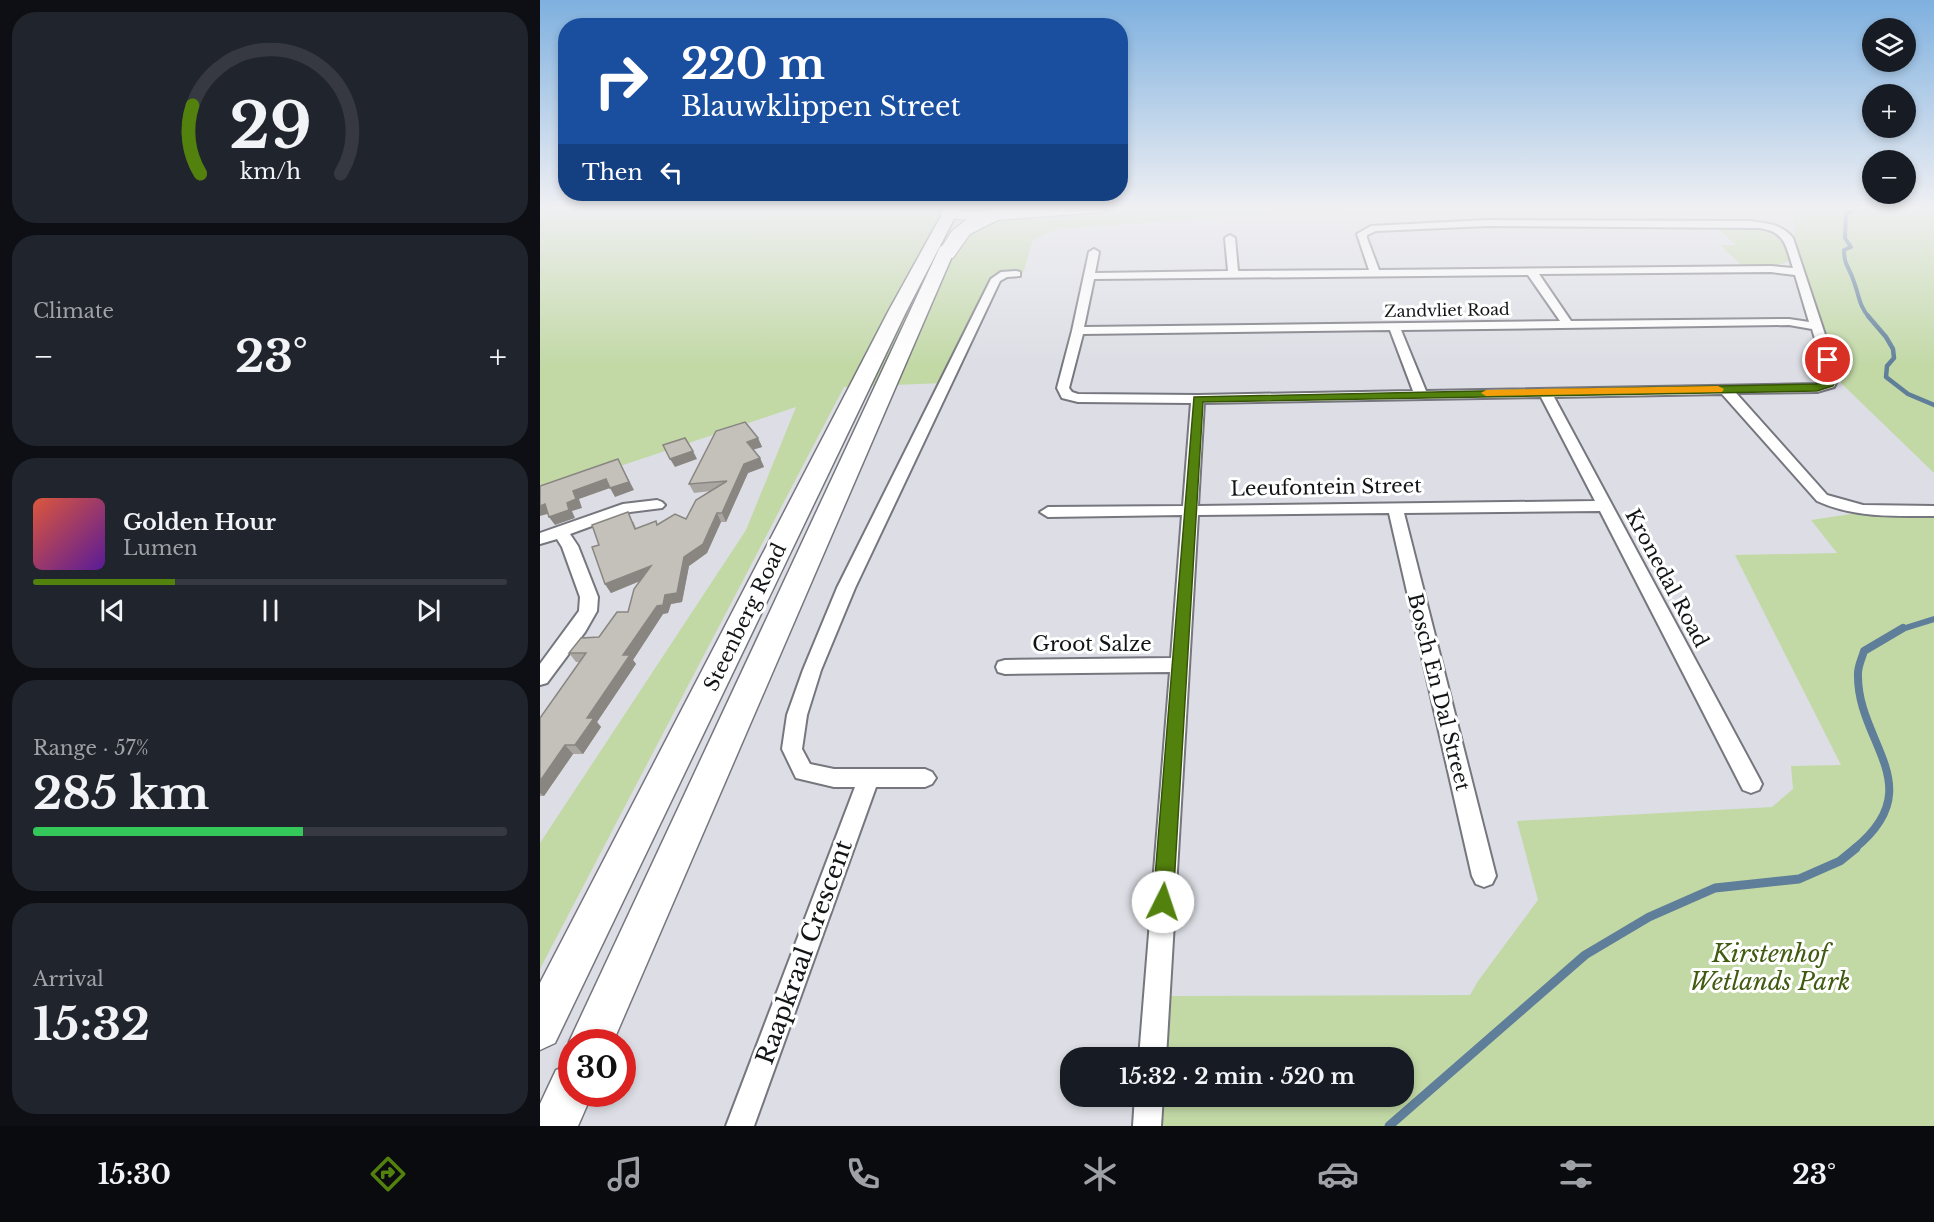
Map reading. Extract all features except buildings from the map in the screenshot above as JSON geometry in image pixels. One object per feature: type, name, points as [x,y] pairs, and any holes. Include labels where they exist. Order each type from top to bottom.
[{"type":"main road","name":"Steenberg Road","points":[[540,1028],[891,323],[928,260]]},
{"type":"main road","name":"Steenberg Road","points":[[597,1029],[944,260]]},
{"type":"main road","points":[[554,1126],[563,1107]]},
{"type":"street","points":[[1092,260],[1078,332],[1063,388],[1067,395],[1091,400],[1817,388],[1830,384],[1833,376],[1795,260]]},
{"type":"street","points":[[1232,260],[1233,275]]},
{"type":"street","points":[[1371,260],[1375,273]]},
{"type":"street","points":[[1089,276],[1771,269],[1799,272]]},
{"type":"street","points":[[1531,271],[1568,325]]},
{"type":"street","points":[[925,778],[834,778],[803,772],[792,749],[796,715],[846,588],[996,279],[1005,274],[1016,274]]},
{"type":"street","name":"Zandvliet Road","points":[[1078,332],[1789,322],[1816,326]]},
{"type":"street","points":[[1394,327],[1421,394]]},
{"type":"street","points":[[1725,389],[1814,491],[1835,505],[1864,512],[1934,511]]},
{"type":"street","name":"Kronedal Road","points":[[1545,392],[1751,784]]},
{"type":"street","points":[[1153,1047],[1198,399]]},
{"type":"street","points":[[540,539],[628,507],[657,505]]},
{"type":"street","name":"Leeufontein Street","points":[[1048,512],[1605,506]]},
{"type":"street","name":"Bosch En Dal Street","points":[[1395,508],[1484,876]]},
{"type":"street","points":[[540,678],[579,627],[588,611],[589,597],[570,546],[560,532]]},
{"type":"street","name":"Groot Salze","points":[[1005,667],[1180,665]]},
{"type":"street","name":"Raapkraal Crescent","points":[[740,1126],[869,778]]},
{"type":"street","points":[[1147,1126],[1148,1107]]},
{"type":"green space","points":[[540,260],[1027,260],[1023,273],[999,276],[945,383],[844,387],[540,969],[540,843],[746,530],[796,407],[540,493]]},
{"type":"green space","points":[[1735,260],[1789,261],[1779,265],[1742,266]]},
{"type":"green space","points":[[1802,260],[1934,260],[1934,473],[1841,383]]},
{"type":"green space","name":"Kirstenhof Wetlands Park","points":[[1934,511],[1934,1126],[1148,1126],[1149,1107],[1414,1107],[1414,1047],[1153,1047],[1156,996],[1470,995],[1538,900],[1517,821],[1772,807],[1793,789],[1791,766],[1841,765],[1735,555],[1837,553],[1811,520],[1864,512]]},
{"type":"waterway","points":[[1845,260],[1861,305],[1869,317]]},
{"type":"waterway","points":[[1868,316],[1893,349],[1894,358],[1887,366],[1886,377],[1908,394],[1934,405]]},
{"type":"waterway","points":[[1900,630],[1934,619]]},
{"type":"waterway","points":[[1854,849],[1876,826],[1887,805],[1889,784],[1860,698],[1859,668],[1864,651],[1900,630]]},
{"type":"waterway","points":[[1389,1126],[1585,955],[1649,917],[1715,888],[1799,879],[1840,861],[1856,848]]},
{"type":"slow traffic","points":[[1486,393],[1718,389]]},
{"type":"route","points":[[1163,902],[1198,399],[1817,388],[1830,384],[1833,376],[1828,360]]}]
